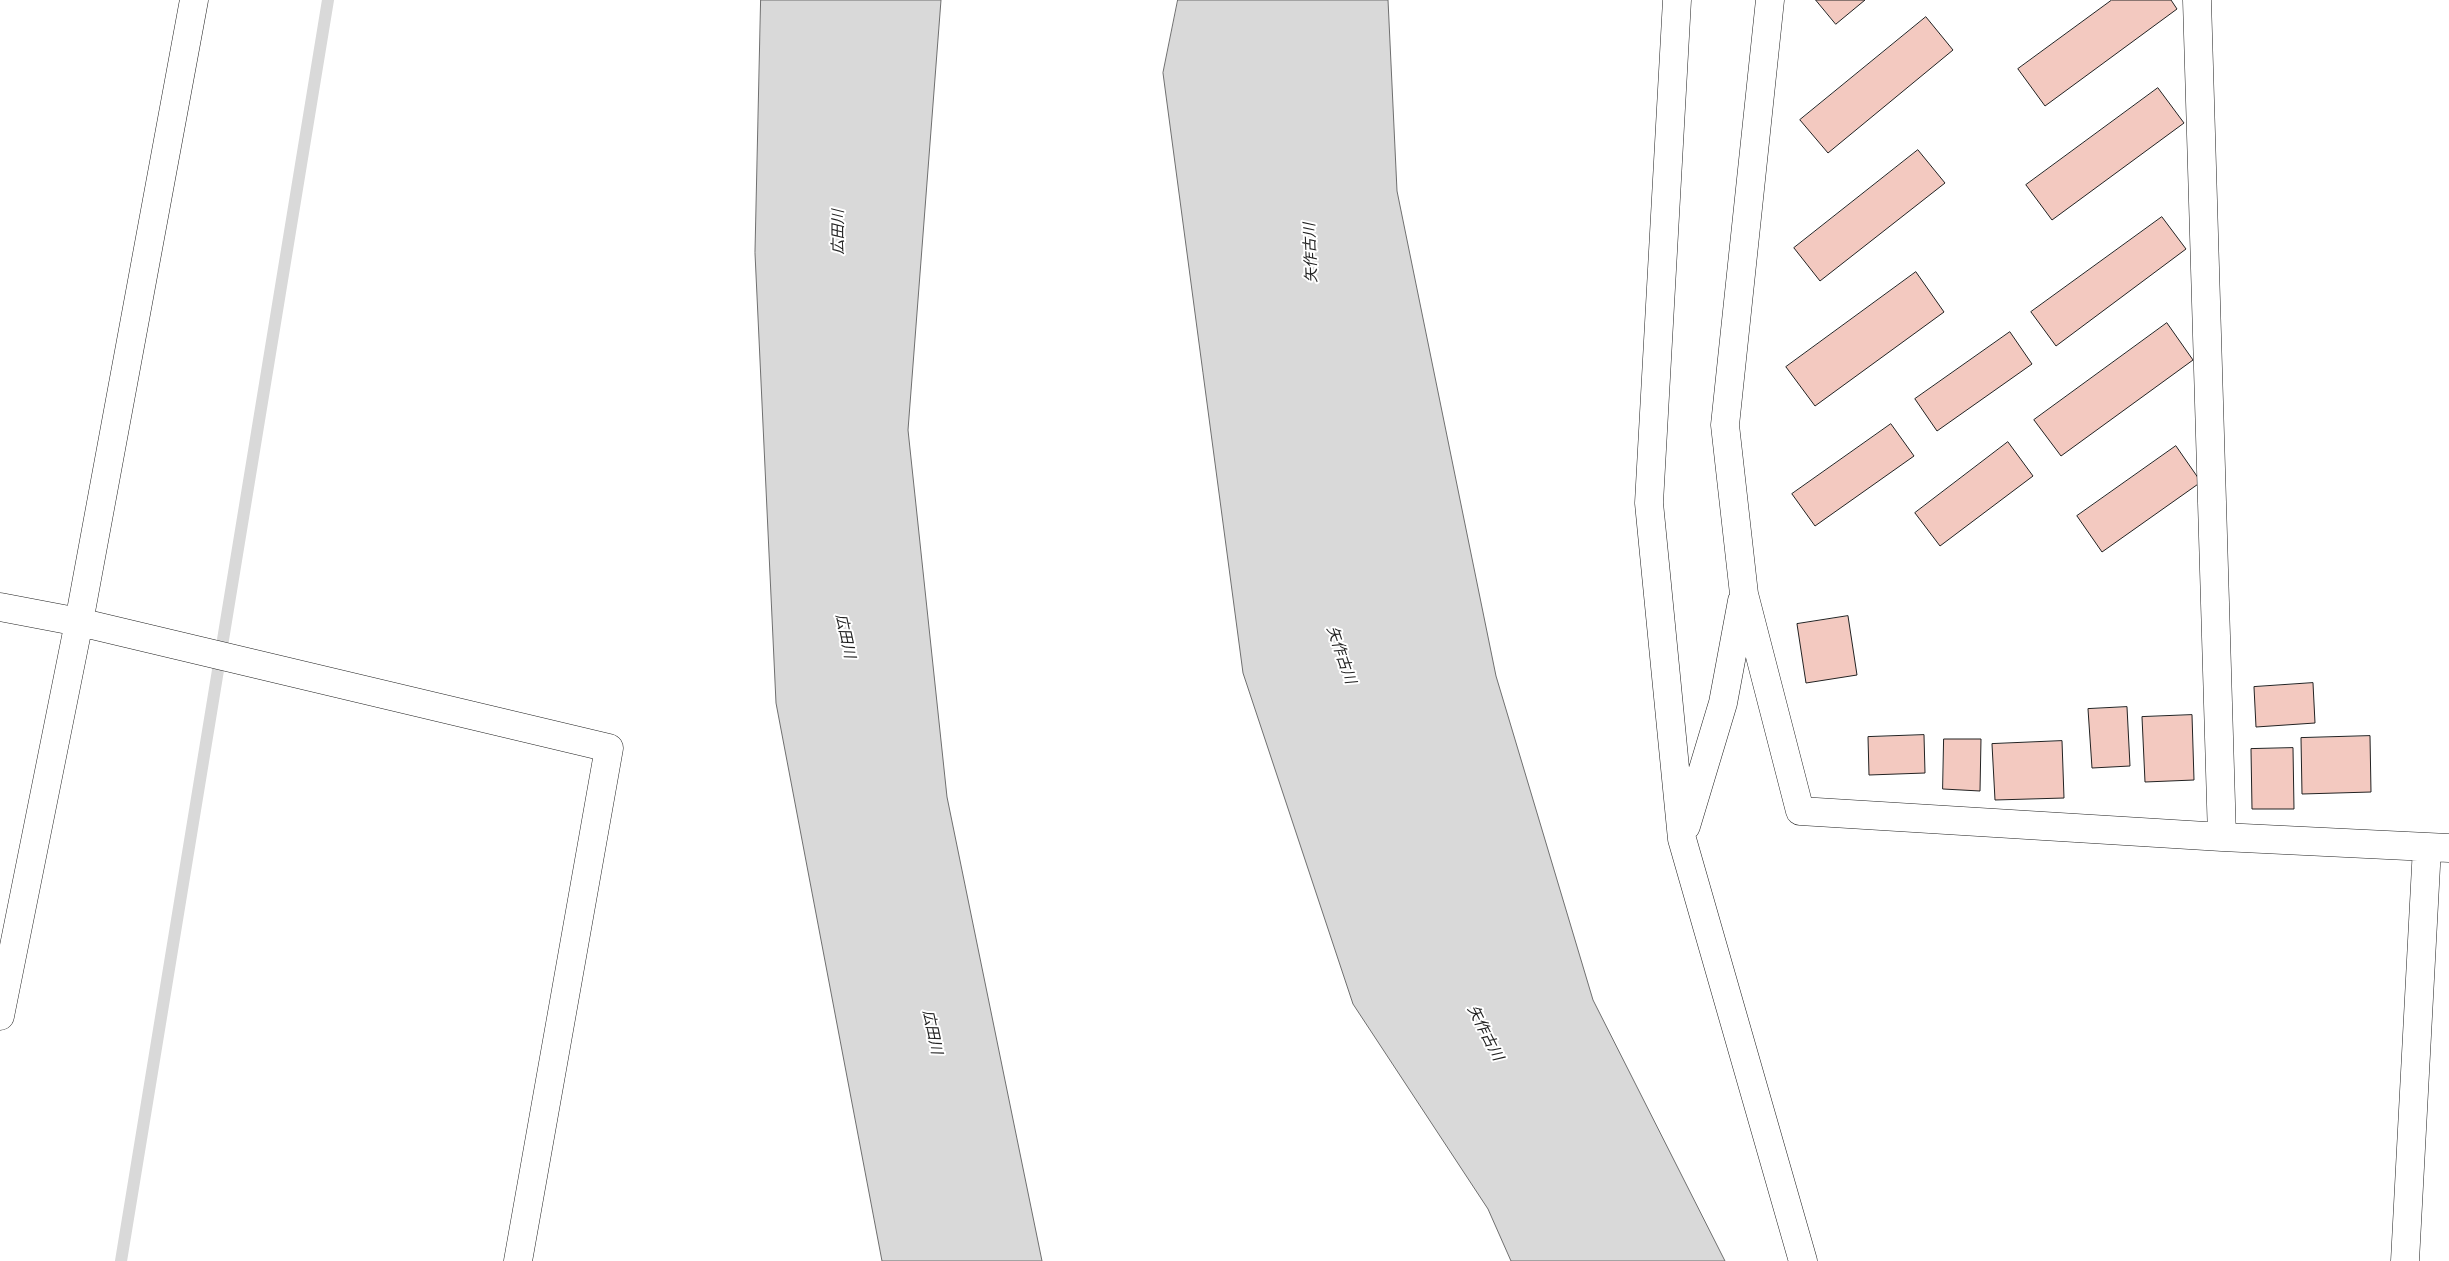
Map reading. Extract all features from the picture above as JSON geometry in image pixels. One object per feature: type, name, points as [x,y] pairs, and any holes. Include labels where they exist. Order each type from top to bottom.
[{"type":"street","points":[[0,1016],[79,622],[194,0]]},
{"type":"street","points":[[1677,0],[1649,503],[1682,839],[1803,1261]]},
{"type":"street","points":[[1770,0],[1725,425],[1744,594],[1800,811],[2222,837],[2438,847],[2405,1261]]},
{"type":"street","points":[[2197,0],[2222,837]]},
{"type":"street","points":[[1682,839],[1723,704],[1744,594]]},
{"type":"street","points":[[0,607],[79,622],[609,748],[518,1261]]},
{"type":"water","name":"広田川","points":[[761,0],[941,0],[908,430],[947,797],[1042,1261],[882,1261],[776,703],[755,253]]},
{"type":"water","name":"矢作古川","points":[[1178,0],[1388,0],[1397,191],[1496,676],[1593,1000],[1725,1261],[1511,1261],[1488,1209],[1353,1004],[1243,673],[1163,73]]},
{"type":"building","points":[[1816,0],[1865,0],[1836,24]]},
{"type":"building","points":[[2112,0],[2171,0],[2177,9],[2045,106],[2018,69]]},
{"type":"building","points":[[1926,17],[1953,50],[1828,153],[1800,120]]},
{"type":"building","points":[[2158,88],[2184,123],[2052,220],[2026,185]]},
{"type":"building","points":[[1918,150],[1945,183],[1820,281],[1794,248]]},
{"type":"building","points":[[2162,217],[2186,249],[2056,346],[2031,312]]},
{"type":"building","points":[[1916,272],[1944,312],[1815,406],[1786,367]]},
{"type":"building","points":[[2167,323],[2193,360],[2061,456],[2034,420]]},
{"type":"building","points":[[2010,332],[2032,364],[1937,431],[1915,399]]},
{"type":"building","points":[[1891,424],[1914,456],[1815,526],[1792,494]]},
{"type":"building","points":[[2008,442],[2033,476],[1940,546],[1915,513]]},
{"type":"building","points":[[2176,446],[2201,482],[2102,552],[2077,516]]},
{"type":"building","points":[[1848,616],[1857,675],[1806,683],[1797,624]]},
{"type":"building","points":[[2313,683],[2315,723],[2256,727],[2254,687]]},
{"type":"building","points":[[2127,707],[2130,766],[2092,768],[2088,709]]},
{"type":"building","points":[[2192,715],[2194,780],[2145,782],[2142,717]]},
{"type":"building","points":[[1924,735],[1925,773],[1869,775],[1868,737]]},
{"type":"building","points":[[2370,736],[2371,792],[2302,794],[2301,738]]},
{"type":"building","points":[[1944,739],[1981,739],[1980,791],[1943,789]]},
{"type":"building","points":[[2062,741],[2064,798],[1995,800],[1992,744]]},
{"type":"building","points":[[2293,748],[2294,809],[2252,809],[2251,749]]},
{"type":"waterway","points":[[121,1261],[328,0]]}]
